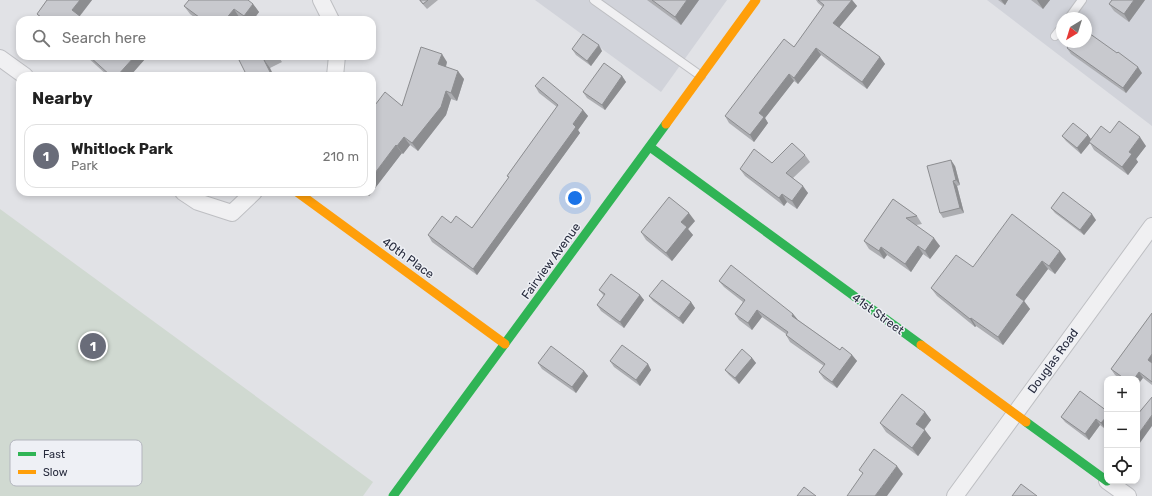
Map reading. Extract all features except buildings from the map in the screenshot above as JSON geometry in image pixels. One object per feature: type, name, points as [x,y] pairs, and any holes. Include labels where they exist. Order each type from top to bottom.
[{"type":"street","points":[[321,0],[329,16]]},
{"type":"street","name":"Fairview Avenue","points":[[393,496],[650,147],[756,0]]},
{"type":"street","points":[[0,58],[19,72]]},
{"type":"street","points":[[335,72],[337,60]]},
{"type":"street","name":"41st Street","points":[[650,147],[1104,479]]},
{"type":"street","points":[[189,196],[198,202],[232,213],[250,196]]},
{"type":"street","name":"40th Place","points":[[302,196],[505,344]]},
{"type":"street","name":"Douglas Road","points":[[955,496],[1152,226]]},
{"type":"street","name":"41st Street","points":[[1111,484],[1128,496]]},
{"type":"lane","points":[[594,0],[701,77]]},
{"type":"lane","points":[[1073,12],[1082,0]]},
{"type":"shaded area","points":[[535,0],[727,0],[661,92]]},
{"type":"shaded area","points":[[987,0],[1152,0],[1152,126]]},
{"type":"shaded area","points":[[0,209],[373,482],[363,496],[0,496]]},
{"type":"traffic: fast","points":[[393,496],[666,124]]},
{"type":"traffic: fast","points":[[650,147],[921,345]]},
{"type":"traffic: fast","points":[[1026,422],[1104,479]]},
{"type":"traffic: slow","points":[[666,124],[756,0]]},
{"type":"traffic: slow","points":[[302,196],[505,344]]},
{"type":"traffic: slow","points":[[921,345],[1026,422]]},
{"type":"place","name":"Whitlock Park","points":[[93,346]]}]
